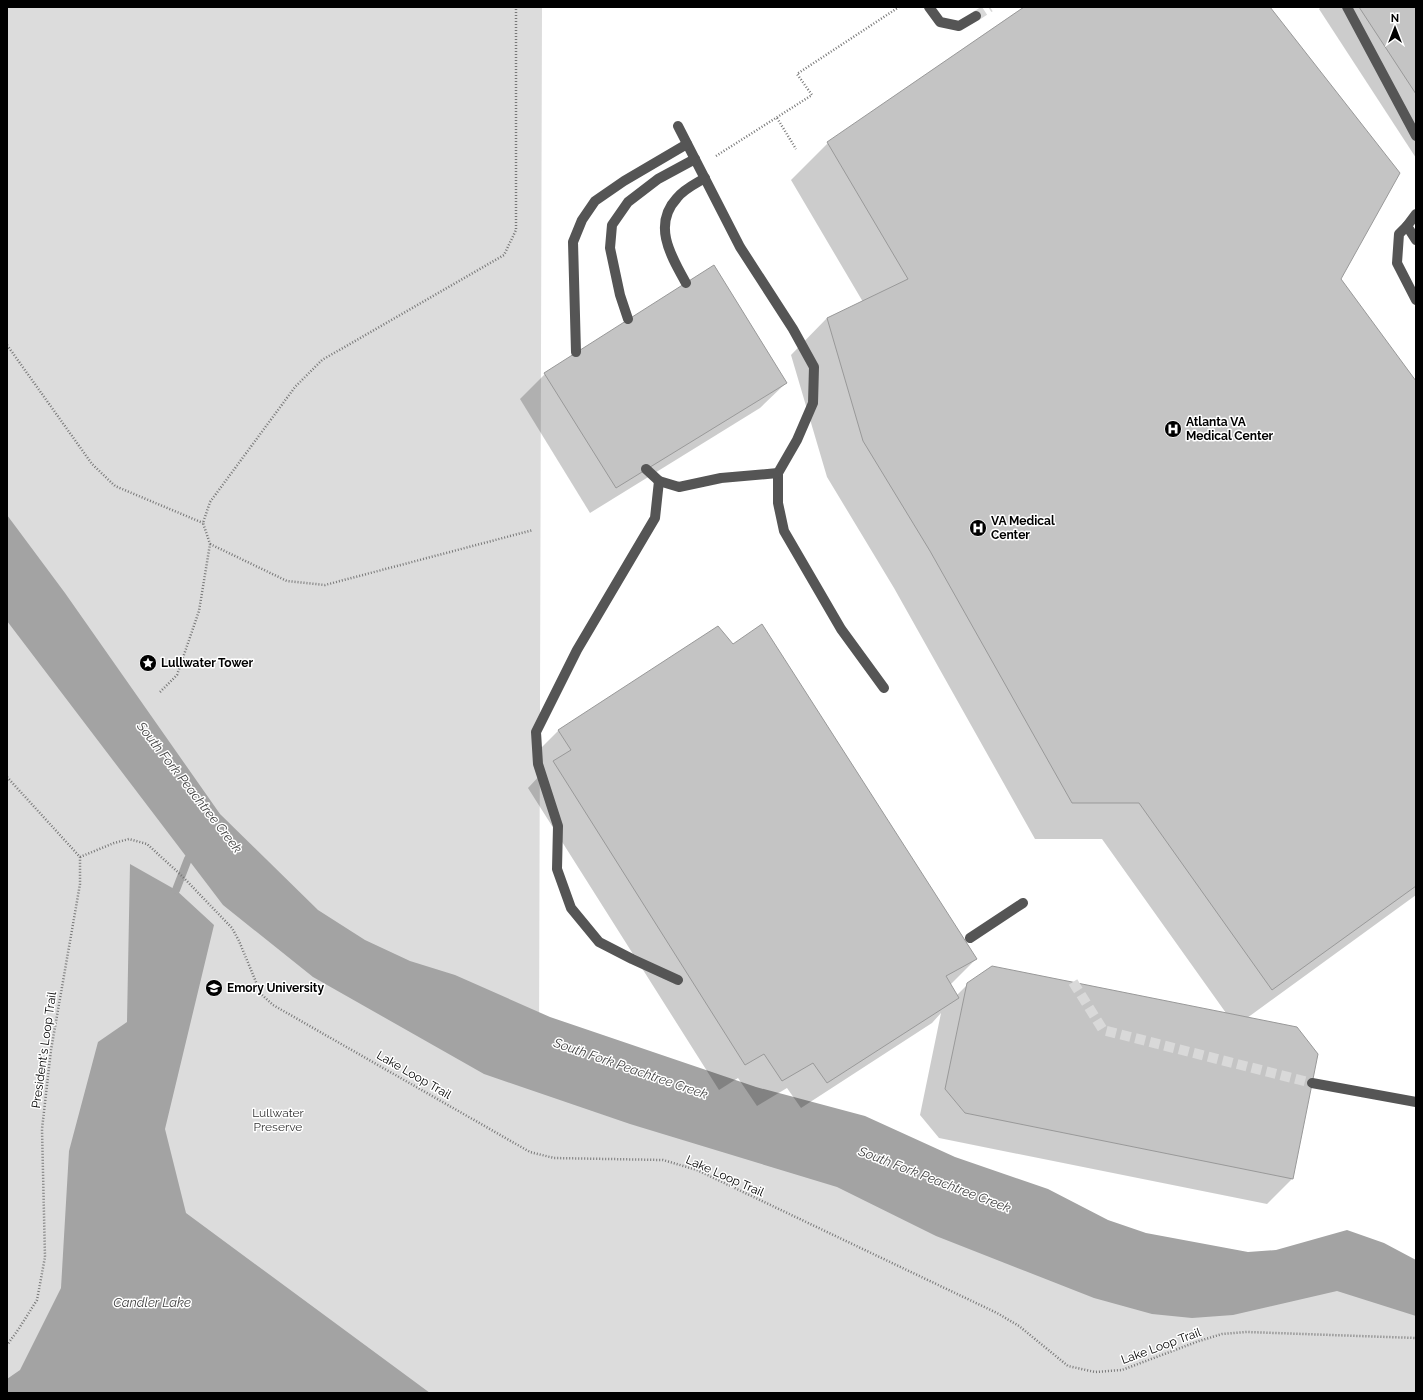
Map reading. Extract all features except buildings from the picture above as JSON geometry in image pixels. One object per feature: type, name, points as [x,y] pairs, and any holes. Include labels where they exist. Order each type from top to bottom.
[{"type":"lane","points":[[929,7],[940,22],[959,26],[976,16]]},
{"type":"lane","points":[[1347,7],[1416,136]]},
{"type":"lane","points":[[678,126],[740,247],[793,329],[814,367],[813,404],[797,440],[778,474],[778,503],[784,531],[841,629],[884,688]]},
{"type":"lane","points":[[576,352],[573,242],[582,220],[595,202],[624,181],[687,144]]},
{"type":"lane","points":[[628,319],[620,295],[610,248],[612,224],[628,202],[658,179],[695,159]]},
{"type":"lane","points":[[686,283],[674,261],[664,236],[665,216],[676,198],[705,178]]},
{"type":"lane","points":[[1416,214],[1408,226],[1399,234],[1397,263],[1416,300]]},
{"type":"lane","points":[[1408,226],[1416,240]]},
{"type":"lane","points":[[646,469],[659,481],[679,487],[720,478],[778,474]]},
{"type":"lane","points":[[659,481],[654,518],[577,650],[536,732],[538,764],[558,826],[557,869],[571,908],[599,942],[678,980]]},
{"type":"lane","points":[[970,938],[1023,903]]},
{"type":"lane","points":[[1312,1083],[1416,1102]]},
{"type":"path","points":[[160,692],[177,675],[199,611],[210,544],[203,523],[210,502],[295,387],[322,360],[504,255],[516,230],[516,7]]},
{"type":"path","points":[[716,156],[812,95],[797,74],[899,7]]},
{"type":"path","points":[[777,118],[796,150]]},
{"type":"path","points":[[7,345],[92,464],[115,486],[203,523]]},
{"type":"path","points":[[210,544],[287,581],[325,585],[533,530]]},
{"type":"path","points":[[7,777],[80,857]]},
{"type":"path","name":"Lake Loop Trail","points":[[80,857],[114,843],[129,839],[147,844],[182,876],[232,928],[261,994],[273,1005],[530,1152],[554,1158],[663,1160],[697,1170],[997,1313],[1019,1326],[1068,1366],[1095,1372],[1122,1370],[1199,1341],[1222,1334],[1247,1332],[1416,1338]]},
{"type":"path","name":"President's Loop Trail","points":[[7,1345],[37,1300],[45,1258],[42,1129],[50,1050],[80,884],[80,857]]},
{"type":"green space","name":"Lullwater Preserve","points":[[7,7],[542,7],[539,1049],[1021,1224],[1416,1286],[1416,1393],[7,1393]]},
{"type":"water","name":"South Fork Peachtree Creek","points":[[7,515],[65,593],[220,814],[318,910],[365,940],[410,961],[455,975],[550,1017],[756,1087],[865,1116],[955,1157],[1048,1189],[1108,1220],[1146,1233],[1248,1252],[1276,1250],[1347,1230],[1384,1243],[1416,1260],[1416,1316],[1337,1291],[1233,1315],[1192,1318],[1152,1314],[1094,1298],[936,1236],[837,1187],[630,1124],[484,1074],[313,977],[223,905],[7,621]]},
{"type":"water","name":"Candler Lake","points":[[130,864],[176,890],[214,925],[165,1129],[186,1213],[430,1393],[7,1393],[7,1379],[20,1370],[61,1288],[69,1151],[98,1042],[127,1022]]},
{"type":"waterway","points":[[176,890],[188,859]]},
{"type":"tunnel","points":[[976,16],[990,7]]},
{"type":"tunnel","points":[[1073,982],[1103,1030],[1312,1083]]},
{"type":"place","name":"Atlanta VA Medical Center","points":[[1173,429]]},
{"type":"place","name":"VA Medical Center","points":[[978,528]]},
{"type":"place","name":"Lullwater Tower","points":[[148,663]]},
{"type":"place","name":"Emory University","points":[[214,988]]}]
